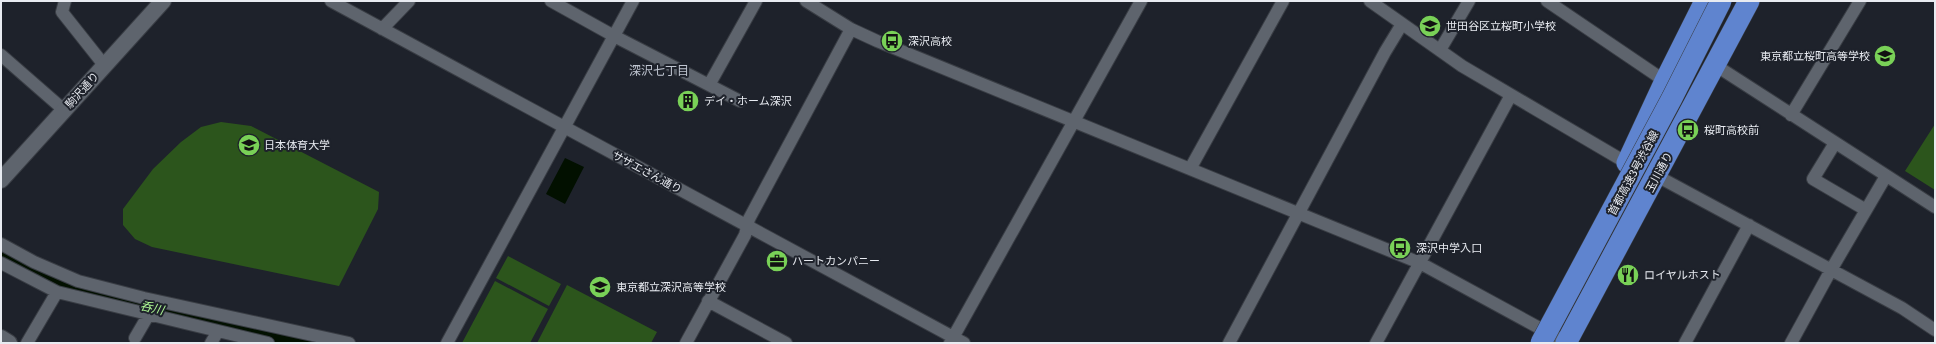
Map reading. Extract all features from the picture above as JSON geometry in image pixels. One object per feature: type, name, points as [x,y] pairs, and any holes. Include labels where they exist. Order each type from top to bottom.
[{"type":"highway","points":[[1536,338],[1627,163],[1665,81],[1706,1]]},
{"type":"highway","name":"首都高速3号渋谷線","points":[[1536,338],[1672,98],[1721,1]]},
{"type":"highway","name":"首都高速3号渋谷線","points":[[1556,343],[1682,110],[1736,1]]},
{"type":"highway","name":"玉川通り","points":[[1567,343],[1750,1]]},
{"type":"main road","name":"駒沢通り","points":[[1,180],[104,64],[163,1]]},
{"type":"main road","points":[[1,338],[9,343]]},
{"type":"street","points":[[65,1],[62,12],[104,64]]},
{"type":"street","name":"サザエさん通り","points":[[331,1],[952,340],[964,343]]},
{"type":"street","points":[[382,29],[410,1]]},
{"type":"street","points":[[551,1],[614,36],[740,101]]},
{"type":"street","points":[[447,343],[633,1]]},
{"type":"street","points":[[709,85],[756,1]]},
{"type":"street","points":[[806,1],[851,29],[877,41],[1420,263],[1536,338],[1567,343]]},
{"type":"street","points":[[952,340],[1141,1]]},
{"type":"street","points":[[1190,169],[1283,1]]},
{"type":"street","points":[[1370,1],[1462,66],[1627,163]]},
{"type":"street","points":[[1440,50],[1469,1]]},
{"type":"street","points":[[1547,1],[1665,81]]},
{"type":"street","points":[[1791,115],[1860,1]]},
{"type":"street","points":[[1229,343],[1385,52],[1402,24]]},
{"type":"street","points":[[686,343],[745,235],[749,219],[851,29]]},
{"type":"street","points":[[1,55],[64,110]]},
{"type":"street","points":[[1715,65],[1935,207]]},
{"type":"street","points":[[1376,343],[1511,95]]},
{"type":"street","points":[[1835,143],[1813,179],[1866,210]]},
{"type":"street","points":[[1657,176],[1902,308],[1935,330]]},
{"type":"street","points":[[1791,343],[1831,270],[1886,176]]},
{"type":"street","points":[[1685,343],[1749,225]]},
{"type":"street","points":[[1,244],[34,262],[78,282],[349,343]]},
{"type":"street","points":[[1,264],[57,292],[268,343]]},
{"type":"street","points":[[27,343],[57,292]]},
{"type":"street","points":[[708,301],[786,343]]},
{"type":"street","points":[[135,338],[149,314]]},
{"type":"street","points":[[211,343],[218,331]]},
{"type":"green space","points":[[221,122],[251,126],[379,192],[378,209],[339,286],[152,247],[135,239],[123,225],[123,209],[153,169],[181,142],[201,127]]},
{"type":"green space","points":[[1935,124],[1935,190],[1905,171]]},
{"type":"green space","points":[[1,249],[29,264],[332,343],[297,343],[127,306],[58,287],[1,259]]},
{"type":"green space","points":[[508,256],[561,284],[549,306],[496,278]]},
{"type":"green space","points":[[495,281],[548,309],[530,343],[462,343]]},
{"type":"green space","points":[[567,285],[657,332],[651,343],[537,343]]},
{"type":"shaded area","points":[[565,158],[584,167],[565,204],[546,194]]},
{"type":"waterway","name":"呑川","points":[[1,254],[48,277],[96,293],[310,343]]},
{"type":"place","name":"世田谷区立桜町小学校","points":[[1430,26]]},
{"type":"place","name":"深沢高校","points":[[892,41]]},
{"type":"place","name":"東京都立桜町高等学校","points":[[1885,56]]},
{"type":"place","name":"デイ・ホーム深沢","points":[[688,101]]},
{"type":"place","name":"桜町高校前","points":[[1688,130]]},
{"type":"place","name":"日本体育大学","points":[[249,145]]},
{"type":"place","name":"深沢中学入口","points":[[1400,248]]},
{"type":"place","name":"ハートカンパニー","points":[[777,261]]},
{"type":"place","name":"ロイヤルホスト","points":[[1628,275]]},
{"type":"place","name":"東京都立深沢高等学校","points":[[600,287]]},
{"type":"district","name":"深沢七丁目","points":[[659,71]]}]
